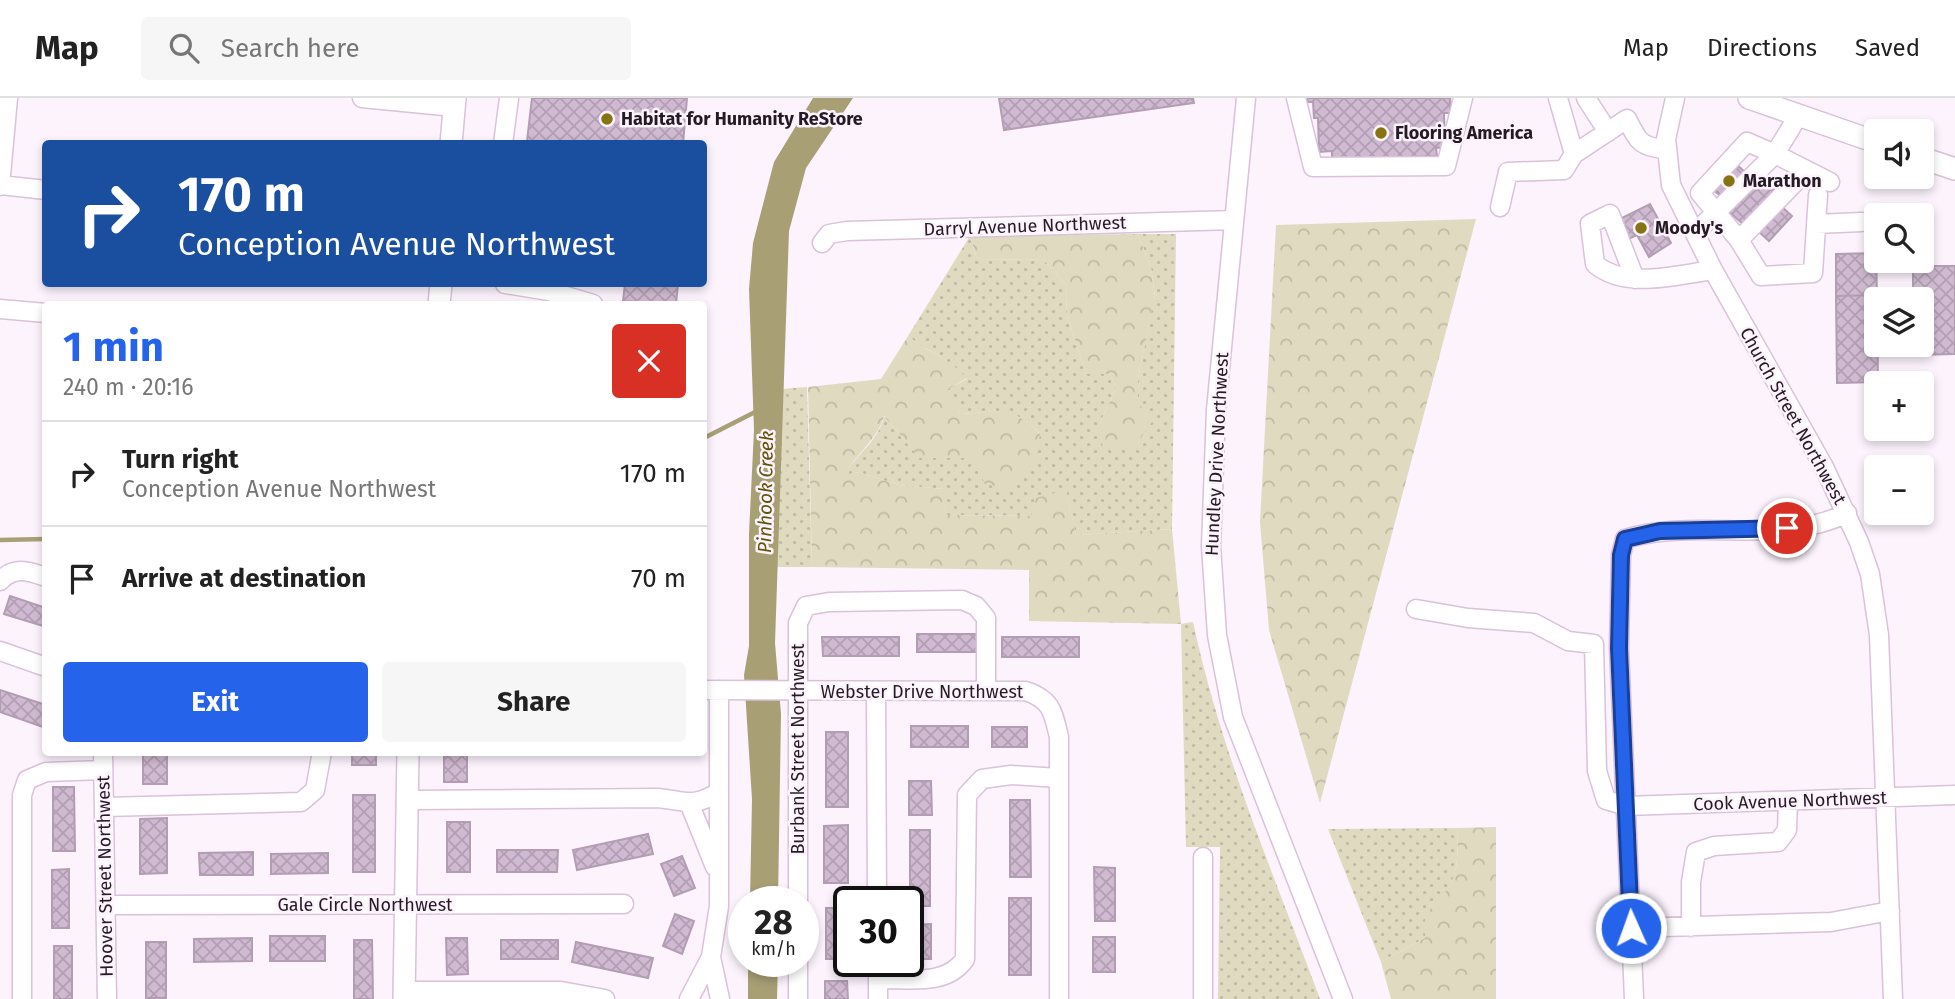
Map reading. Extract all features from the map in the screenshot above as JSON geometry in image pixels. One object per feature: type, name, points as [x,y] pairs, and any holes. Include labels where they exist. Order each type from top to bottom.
[{"type":"main road","points":[[1749,98],[1864,138]]},
{"type":"main road","points":[[451,140],[455,102]]},
{"type":"main road","points":[[1934,162],[1955,169]]},
{"type":"main road","points":[[404,995],[408,756]]},
{"type":"street","points":[[8,98],[0,186],[42,190]]},
{"type":"street","points":[[362,98],[455,102]]},
{"type":"street","points":[[504,140],[509,98]]},
{"type":"street","name":"Hundley Drive Northwest","points":[[1246,98],[1212,483],[1211,546],[1217,635],[1233,717],[1343,999]]},
{"type":"street","points":[[1296,98],[1314,167],[1446,166],[1463,98]]},
{"type":"street","points":[[1559,98],[1574,154]]},
{"type":"street","points":[[1586,98],[1608,132]]},
{"type":"street","name":"Church Street Northwest","points":[[1675,98],[1665,149],[1671,186],[1713,270],[1847,513],[1870,574],[1875,604],[1893,999]]},
{"type":"street","points":[[1695,233],[1776,154],[1798,116]]},
{"type":"street","points":[[1500,207],[1508,172],[1564,170],[1574,154],[1627,119],[1637,139],[1648,148],[1665,149]]},
{"type":"street","points":[[1747,142],[1776,154],[1824,188],[1816,224],[1813,273],[1761,276],[1739,240],[1700,193],[1747,142]]},
{"type":"street","points":[[1739,240],[1805,172]]},
{"type":"street","name":"Darryl Avenue Northwest","points":[[822,243],[829,234],[847,231],[1234,220]]},
{"type":"street","points":[[1816,224],[1863,222]]},
{"type":"street","points":[[1635,279],[1713,270]]},
{"type":"street","points":[[519,287],[581,301]]},
{"type":"street","points":[[0,309],[42,313]]},
{"type":"street","points":[[1634,999],[1619,648],[1621,555],[1625,539],[1660,531],[1810,527],[1847,513]]},
{"type":"street","points":[[0,581],[8,573],[26,570],[42,576]]},
{"type":"street","name":"Burbank Street Northwest","points":[[798,886],[797,623],[806,606],[829,602],[962,600],[976,606],[986,618],[986,690]]},
{"type":"street","points":[[1416,609],[1468,618],[1534,623],[1568,641],[1594,644],[1597,771],[1606,800],[1626,806]]},
{"type":"street","points":[[0,651],[42,666]]},
{"type":"street","points":[[717,690],[721,880],[711,957],[719,999]]},
{"type":"street","name":"Webster Drive Northwest","points":[[717,690],[986,690],[1026,691],[1043,697],[1054,713],[1059,737],[1059,999]]},
{"type":"street","points":[[876,691],[877,886]]},
{"type":"street","points":[[104,807],[301,802],[315,790],[321,756]]},
{"type":"street","points":[[22,999],[22,795],[27,780],[46,772],[103,761]]},
{"type":"street","name":"Hoover Street Northwest","points":[[103,761],[107,999]]},
{"type":"street","points":[[924,976],[943,978],[956,971],[965,959],[967,795],[982,779],[1011,775],[1059,778]]},
{"type":"street","points":[[407,800],[657,798],[690,805],[701,803],[719,792]]},
{"type":"street","name":"Cook Avenue Northwest","points":[[1626,806],[1885,799],[1955,794]]},
{"type":"street","points":[[1692,927],[1691,883],[1696,852],[1714,846],[1778,842],[1787,830],[1788,802]]},
{"type":"street","points":[[690,805],[721,880]]},
{"type":"street","points":[[1203,857],[1203,999]]},
{"type":"street","name":"Gale Circle Northwest","points":[[106,905],[624,904]]},
{"type":"street","points":[[1631,928],[1831,922],[1890,911]]},
{"type":"street","points":[[690,999],[711,957]]},
{"type":"street","points":[[798,977],[798,999]]},
{"type":"street","points":[[878,977],[878,999]]},
{"type":"street","points":[[404,995],[561,991],[605,999]]},
{"type":"green space","points":[[1476,219],[1320,803],[1269,630],[1260,522],[1276,225]]},
{"type":"green space","points":[[1138,234],[1176,234],[1172,529],[1076,535],[1066,491],[1031,516],[946,515],[944,489],[899,485],[858,472],[843,476],[873,440],[884,416],[920,458],[972,458],[1040,434],[1021,418],[1004,412],[960,414],[946,390],[967,379],[952,364],[908,336],[970,236],[977,259],[1044,260],[1066,285],[1067,315],[1086,374],[1110,374],[1116,388],[1100,423],[1138,402],[1138,378],[1155,295],[1151,268]]},
{"type":"green space","points":[[1138,234],[1151,268],[1155,296],[1138,378],[1138,402],[1152,422],[1135,446],[1103,451],[1100,423],[1116,388],[1110,374],[1086,374],[1067,315],[1066,285],[1044,260],[977,259],[970,236]]},
{"type":"green space","points":[[908,336],[952,364],[967,378],[947,390],[960,414],[1012,414],[1030,424],[1040,434],[1036,464],[1009,489],[985,484],[972,458],[920,458],[884,416],[877,432],[844,475],[858,472],[899,485],[945,489],[946,515],[1031,516],[1036,498],[1066,490],[1076,535],[1172,529],[1181,624],[1029,621],[1029,570],[812,567],[808,387],[881,379]]},
{"type":"green space","points":[[807,387],[812,567],[777,567],[782,389]]},
{"type":"green space","points":[[1193,622],[1218,720],[1320,999],[1218,999],[1220,847],[1186,847],[1181,624]]},
{"type":"green space","points":[[1496,827],[1496,999],[1391,999],[1381,962],[1425,938],[1425,915],[1444,893],[1454,876],[1458,828]]},
{"type":"green space","points":[[1458,828],[1454,876],[1445,893],[1426,915],[1425,938],[1381,962],[1328,829]]},
{"type":"water","name":"Pinhook Creek","points":[[813,98],[853,98],[806,168],[789,231],[775,643],[781,714],[778,886],[750,886],[752,799],[744,675],[749,646],[749,534],[754,430],[749,289],[753,243],[774,162]]},
{"type":"water","points":[[748,977],[778,977],[777,999],[748,999]]},
{"type":"building","name":"Habitat for Humanity ReStore","points":[[532,98],[687,98],[683,140],[527,140]]},
{"type":"building","points":[[999,98],[1193,98],[1194,103],[1004,130]]},
{"type":"building","name":"Flooring America","points":[[1307,98],[1450,98],[1450,113],[1444,113],[1445,147],[1436,148],[1437,156],[1332,160],[1332,151],[1319,152],[1318,118],[1314,118],[1313,102],[1308,102]]},
{"type":"building","points":[[1734,162],[1746,173],[1724,199],[1711,188]]},
{"type":"building","points":[[1758,176],[1774,190],[1743,224],[1727,210]]},
{"type":"building","name":"Moody's","points":[[1650,204],[1671,243],[1649,257],[1637,235],[1626,240],[1616,221]]},
{"type":"building","points":[[1780,205],[1792,216],[1769,241],[1757,230]]},
{"type":"building","points":[[1864,253],[1864,273],[1876,273],[1877,287],[1864,287],[1864,295],[1836,296],[1836,254]]},
{"type":"building","points":[[1934,266],[1955,266],[1955,354],[1934,355],[1934,287],[1913,287],[1913,273],[1934,273]]},
{"type":"building","points":[[625,287],[678,287],[676,301],[623,301]]},
{"type":"building","points":[[1864,295],[1864,357],[1878,357],[1878,371],[1864,371],[1864,382],[1837,383],[1836,296]]},
{"type":"building","points":[[10,596],[42,607],[42,626],[4,614]]},
{"type":"building","points":[[917,634],[978,634],[978,652],[917,652]]},
{"type":"building","points":[[822,637],[899,637],[899,656],[823,656]]},
{"type":"building","points":[[1002,637],[1079,637],[1079,657],[1002,657]]},
{"type":"building","points":[[0,690],[42,704],[42,727],[0,712]]},
{"type":"building","points":[[911,726],[968,726],[968,747],[911,747]]},
{"type":"building","points":[[992,727],[1027,727],[1027,747],[992,747]]},
{"type":"building","points":[[826,732],[848,732],[848,807],[826,807]]},
{"type":"building","points":[[143,756],[167,756],[167,784],[143,784]]},
{"type":"building","points":[[352,756],[376,756],[376,765],[352,765]]},
{"type":"building","points":[[444,756],[467,756],[467,782],[444,782]]},
{"type":"building","points":[[909,781],[931,781],[932,815],[909,815]]},
{"type":"building","points":[[53,787],[74,787],[75,851],[53,851]]},
{"type":"building","points":[[353,795],[375,795],[375,872],[353,872]]},
{"type":"building","points":[[1010,800],[1030,800],[1031,877],[1010,877]]},
{"type":"building","points":[[167,818],[167,873],[140,874],[140,819]]},
{"type":"building","points":[[447,822],[470,822],[470,872],[447,872]]},
{"type":"building","points":[[848,825],[848,883],[824,883],[824,826]]},
{"type":"building","points":[[910,830],[930,830],[930,906],[924,906],[924,886],[910,886]]},
{"type":"building","points":[[648,834],[653,854],[577,870],[573,850]]},
{"type":"building","points":[[497,850],[558,850],[557,872],[497,872]]},
{"type":"building","points":[[253,852],[253,875],[200,875],[199,853]]},
{"type":"building","points":[[328,853],[328,873],[271,874],[271,854]]},
{"type":"building","points":[[682,856],[695,888],[674,896],[661,864]]},
{"type":"building","points":[[1094,867],[1115,868],[1115,921],[1095,921]]},
{"type":"building","points":[[69,869],[69,928],[52,928],[52,870]]},
{"type":"building","points":[[1009,898],[1031,898],[1031,975],[1009,975]]},
{"type":"building","points":[[826,908],[833,908],[833,959],[826,959]]},
{"type":"building","points":[[675,914],[694,921],[682,954],[663,946]]},
{"type":"building","points":[[924,924],[931,924],[931,959],[924,959]]},
{"type":"building","points":[[270,936],[325,936],[325,961],[270,961]]},
{"type":"building","points":[[1093,937],[1115,937],[1115,972],[1093,972]]},
{"type":"building","points":[[252,938],[252,961],[194,962],[194,939]]},
{"type":"building","points":[[446,938],[467,938],[468,974],[447,975]]},
{"type":"building","points":[[354,940],[372,940],[373,999],[354,999]]},
{"type":"building","points":[[501,940],[558,940],[558,959],[501,959]]},
{"type":"building","points":[[146,942],[166,942],[166,998],[146,998]]},
{"type":"building","points":[[576,942],[653,958],[648,978],[572,962]]},
{"type":"building","points":[[54,946],[72,946],[72,999],[54,999]]},
{"type":"building","points":[[825,981],[847,981],[848,999],[825,999]]},
{"type":"waterway","points":[[707,436],[759,410]]},
{"type":"waterway","points":[[0,540],[42,539]]},
{"type":"place","name":"Habitat for Humanity ReStore","points":[[607,119]]},
{"type":"place","name":"Flooring America","points":[[1381,133]]},
{"type":"place","name":"Marathon","points":[[1729,181]]},
{"type":"place","name":"Moody's","points":[[1641,228]]},
{"type":"route","points":[[1631,928],[1619,648],[1621,555],[1625,539],[1660,531],[1787,528]]}]
